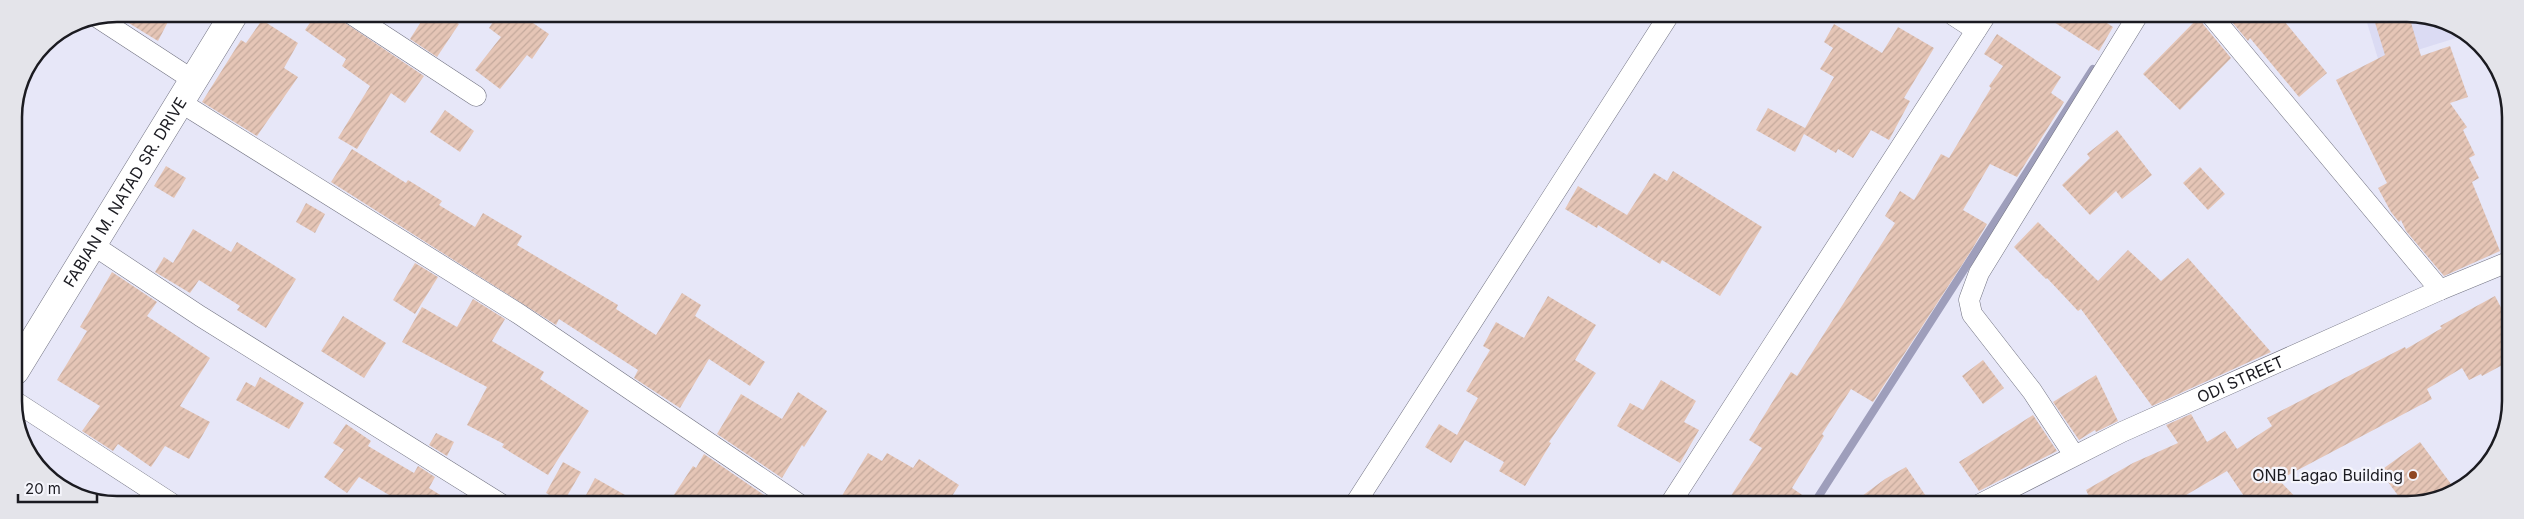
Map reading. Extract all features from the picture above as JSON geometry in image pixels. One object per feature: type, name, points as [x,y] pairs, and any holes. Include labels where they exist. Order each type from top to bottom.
[{"type":"street","name":"FABIAN M. NATAD SR. DRIVE","points":[[23,360],[229,22]]},
{"type":"street","points":[[363,22],[476,96]]},
{"type":"street","points":[[1359,497],[1665,22]]},
{"type":"street","points":[[2074,455],[2032,391],[1972,314],[1969,300],[1980,273],[2134,22]]},
{"type":"street","points":[[2217,22],[2440,290]]},
{"type":"street","points":[[104,23],[187,91],[790,497]]},
{"type":"street","points":[[1675,497],[1981,23]]},
{"type":"street","points":[[93,245],[200,316],[490,497]]},
{"type":"street","name":"ODI STREET","points":[[1993,497],[2074,455],[2440,290],[2502,264]]},
{"type":"street","points":[[23,407],[162,497]]},
{"type":"shaded area","points":[[2367,22],[2425,24],[2443,30],[2454,35],[2456,38],[2379,62]]},
{"type":"building","points":[[127,22],[168,22],[158,41]]},
{"type":"building","points":[[261,22],[265,22],[298,43],[284,68],[298,77],[257,136],[202,102],[241,40],[246,43]]},
{"type":"building","points":[[310,22],[344,22],[424,76],[405,103],[391,93],[357,149],[338,138],[370,86],[342,66],[346,59],[305,30]]},
{"type":"building","points":[[421,22],[456,22],[459,24],[437,57],[410,39]]},
{"type":"building","points":[[493,22],[532,22],[549,34],[532,59],[527,55],[500,89],[475,70],[501,37],[489,28]]},
{"type":"building","points":[[2054,22],[2106,22],[2113,27],[2099,51]]},
{"type":"building","points":[[2194,22],[2202,22],[2231,58],[2180,110],[2143,74]]},
{"type":"building","points":[[2232,22],[2285,22],[2327,73],[2299,97],[2250,38],[2248,41]]},
{"type":"building","points":[[2375,22],[2411,22],[2421,56],[2450,46],[2468,97],[2450,103],[2467,127],[2463,130],[2475,155],[2469,158],[2479,178],[2472,182],[2500,251],[2444,276],[2406,231],[2401,220],[2399,222],[2391,212],[2378,188],[2387,183],[2336,80],[2385,55]]},
{"type":"building","points":[[1834,24],[1882,53],[1898,27],[1934,48],[1904,98],[1910,101],[1889,140],[1871,130],[1853,158],[1838,149],[1836,153],[1804,134],[1795,152],[1756,130],[1768,108],[1805,128],[1834,77],[1820,69],[1833,48],[1824,42]]},
{"type":"building","points":[[1997,34],[2061,77],[2051,93],[2064,102],[2017,177],[1990,164],[1963,210],[1987,224],[1873,402],[1851,389],[1822,434],[1824,436],[1792,488],[1805,497],[1730,497],[1762,448],[1749,440],[1791,372],[1797,376],[1895,223],[1885,216],[1900,191],[1914,200],[1941,154],[1949,158],[1991,88],[1989,86],[2003,66],[1984,54]]},
{"type":"building","points":[[445,110],[474,131],[460,152],[430,132]]},
{"type":"building","points":[[2117,130],[2152,175],[2122,199],[2116,191],[2090,215],[2062,185],[2090,158],[2087,154]]},
{"type":"building","points":[[352,149],[406,183],[408,180],[442,201],[439,205],[475,227],[483,213],[522,236],[517,245],[618,305],[616,309],[656,335],[682,293],[701,305],[695,316],[765,362],[750,386],[709,359],[680,408],[634,378],[638,370],[559,319],[556,325],[331,182]]},
{"type":"building","points":[[166,166],[186,178],[174,198],[154,186]]},
{"type":"building","points":[[2200,167],[2225,194],[2208,210],[2183,183]]},
{"type":"building","points":[[1673,171],[1762,227],[1720,296],[1662,260],[1660,264],[1598,225],[1597,228],[1565,209],[1578,186],[1627,215],[1654,173],[1667,181]]},
{"type":"building","points":[[306,203],[325,214],[315,233],[296,222]]},
{"type":"building","points":[[2038,222],[2098,281],[2128,250],[2161,281],[2188,258],[2271,352],[2152,406],[2081,309],[2078,311],[2014,247]]},
{"type":"building","points":[[193,229],[231,252],[237,242],[296,279],[266,328],[237,310],[240,306],[199,280],[190,293],[155,272],[164,257],[173,263]]},
{"type":"building","points":[[415,263],[438,277],[415,314],[393,300]]},
{"type":"building","points":[[112,272],[157,302],[147,316],[210,358],[180,406],[210,422],[189,459],[165,446],[151,467],[118,444],[113,451],[82,431],[100,406],[57,380],[87,331],[80,327]]},
{"type":"building","points":[[1548,296],[1596,325],[1575,360],[1596,373],[1549,442],[1551,443],[1525,486],[1499,471],[1504,462],[1465,440],[1451,463],[1425,447],[1439,424],[1457,435],[1478,398],[1466,391],[1490,350],[1483,346],[1496,322],[1524,338]]},
{"type":"building","points":[[2495,296],[2502,309],[2502,365],[2482,376],[2481,374],[2469,380],[2462,368],[2427,389],[2432,399],[2279,480],[2295,497],[2245,497],[2227,471],[2183,497],[2089,497],[2086,490],[2133,463],[2178,443],[2166,425],[2191,414],[2207,442],[2225,431],[2237,449],[2272,426],[2267,418],[2405,347],[2406,349],[2442,328],[2440,326]]},
{"type":"building","points":[[473,299],[505,319],[492,341],[544,372],[540,379],[589,411],[548,475],[502,447],[504,444],[467,425],[487,387],[402,342],[422,307],[457,327]]},
{"type":"building","points":[[343,316],[386,343],[364,378],[321,351]]},
{"type":"building","points":[[1983,360],[2004,388],[1983,404],[1962,376]]},
{"type":"building","points":[[2096,375],[2118,421],[2096,432],[2095,430],[2079,440],[2053,402]]},
{"type":"building","points":[[260,377],[304,403],[289,429],[236,400],[246,382],[255,387]]},
{"type":"building","points":[[1661,380],[1696,401],[1684,422],[1699,430],[1680,463],[1617,426],[1630,403],[1643,410]]},
{"type":"building","points":[[798,392],[827,411],[804,447],[802,445],[782,478],[717,434],[741,394],[782,419]]},
{"type":"building","points":[[2033,415],[2057,451],[1979,491],[1959,462]]},
{"type":"building","points":[[346,424],[371,441],[368,446],[414,473],[418,466],[435,477],[429,488],[444,497],[392,497],[359,477],[347,493],[324,477],[344,450],[333,443]]},
{"type":"building","points":[[436,433],[454,442],[447,456],[429,445]]},
{"type":"building","name":"ONB Lagao Building","points":[[2420,442],[2452,485],[2425,495],[2399,497],[2380,471]]},
{"type":"building","points":[[868,453],[882,461],[887,453],[913,468],[919,459],[959,485],[951,497],[841,497]]},
{"type":"building","points":[[704,454],[767,497],[673,497],[693,466],[696,468]]},
{"type":"building","points":[[563,462],[581,472],[566,497],[553,497],[546,493]]},
{"type":"building","points":[[1906,467],[1927,497],[1861,497],[1885,479]]},
{"type":"building","points":[[595,478],[629,497],[585,497]]},
{"type":"waterway","points":[[1818,497],[2093,69]]},
{"type":"place","name":"ONB Lagao Building","points":[[2413,475]]}]
